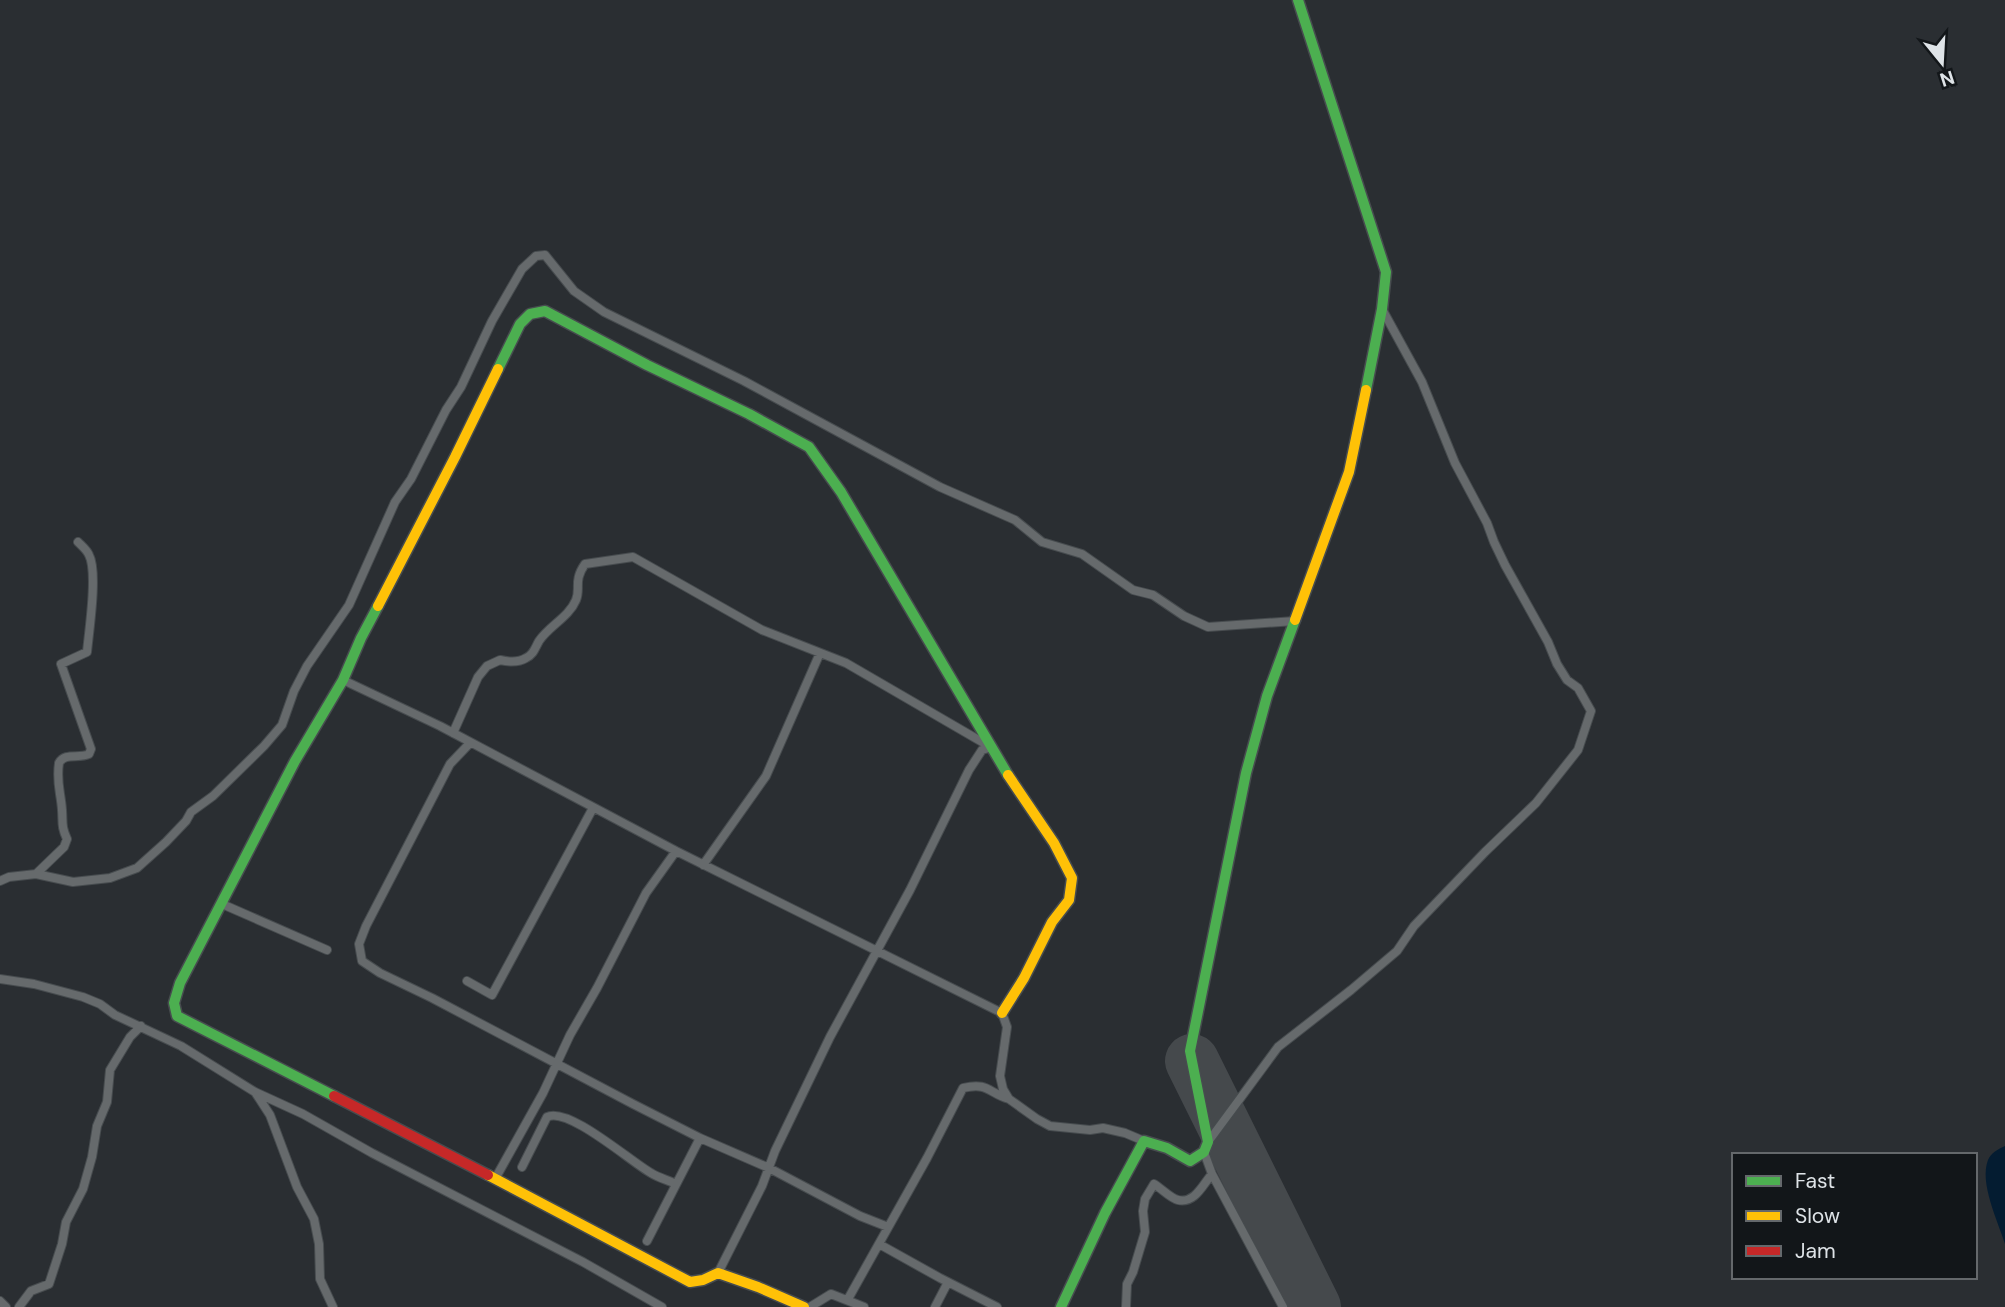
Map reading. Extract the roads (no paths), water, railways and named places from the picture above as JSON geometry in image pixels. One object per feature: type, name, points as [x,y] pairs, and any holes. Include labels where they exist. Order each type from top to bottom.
[{"type":"street","points":[[1283,1307],[1212,1174],[1205,1147],[1190,1051],[1246,773],[1267,696],[1349,472],[1382,309],[1386,272],[1298,0]]},
{"type":"street","points":[[0,881],[9,877],[36,874],[73,882],[110,878],[137,868],[166,842],[191,812],[213,796],[264,746],[282,725],[294,691],[307,666],[349,605],[395,502],[411,479],[446,410],[461,387],[492,321],[522,269],[536,256],[545,255],[574,291],[604,312],[744,381],[940,487],[1015,520],[1042,542],[1082,554],[1133,590],[1153,595],[1184,616],[1208,627],[1295,621]]},
{"type":"street","points":[[848,1300],[963,1088],[987,1087],[1050,1126],[1090,1130],[1103,1128],[1125,1133],[1167,1148],[1190,1161],[1205,1147],[1278,1048],[1396,951],[1414,926],[1536,803],[1578,750],[1591,711],[1578,688],[1567,680],[1557,664],[1548,642],[1505,565],[1487,523],[1455,463],[1422,382],[1382,309]]},
{"type":"street","points":[[992,747],[982,750],[968,771],[910,890],[830,1037],[762,1186],[718,1273],[704,1280],[690,1282],[177,1016],[174,1003],[180,983],[295,761],[343,680],[360,638],[455,457],[520,324],[530,314],[545,311],[809,447],[841,492],[992,747],[1017,790],[1054,843],[1072,878],[1069,900],[1052,922],[1024,978],[1002,1013]]},
{"type":"street","points":[[36,874],[64,847],[67,839],[61,826],[59,764],[65,757],[83,757],[89,754],[91,749],[61,670],[61,664],[87,652],[92,563],[89,554],[78,541]]},
{"type":"street","points":[[453,733],[478,677],[487,666],[500,660],[511,662],[524,659],[535,651],[540,640],[566,614],[577,599],[579,573],[586,564],[634,557],[762,630],[846,663],[992,747]]},
{"type":"street","points":[[703,865],[765,776],[820,653]]},
{"type":"street","points":[[343,680],[453,733],[677,852],[1002,1013],[1007,1027],[1000,1076],[1009,1099]]},
{"type":"street","points":[[470,743],[450,764],[372,914],[359,944],[362,961],[380,973],[700,1138],[769,1168],[851,1211],[888,1227]]},
{"type":"street","points":[[467,981],[492,995],[593,807]]},
{"type":"street","points":[[495,1179],[543,1093],[570,1035],[646,893],[677,852]]},
{"type":"street","points":[[222,904],[327,950]]},
{"type":"street","points":[[0,979],[34,984],[100,1004],[115,1015],[181,1046],[256,1092],[303,1114],[372,1153],[583,1262],[648,1303],[662,1307]]},
{"type":"street","points":[[19,1307],[31,1291],[49,1284],[66,1222],[83,1189],[97,1126],[107,1102],[110,1070],[130,1037],[141,1026]]},
{"type":"street","points":[[256,1092],[270,1115],[297,1187],[314,1219],[320,1279],[333,1307]]},
{"type":"street","points":[[522,1167],[547,1117],[552,1114],[560,1115],[587,1129],[651,1173],[677,1184]]},
{"type":"street","points":[[647,1241],[700,1138]]},
{"type":"street","points":[[1061,1307],[1105,1213],[1144,1141]]},
{"type":"street","points":[[1126,1307],[1127,1284],[1145,1232],[1143,1211],[1150,1189],[1154,1184],[1177,1200],[1190,1199],[1212,1174]]},
{"type":"street","points":[[879,1244],[998,1307]]},
{"type":"street","points":[[718,1273],[804,1307]]},
{"type":"street","points":[[935,1307],[948,1282]]},
{"type":"street","points":[[810,1307],[831,1294],[864,1307]]},
{"type":"street","points":[[0,1301],[6,1307]]},
{"type":"water","points":[[2005,1146],[2005,1244],[1988,1191],[1986,1169],[1991,1155]]}]
